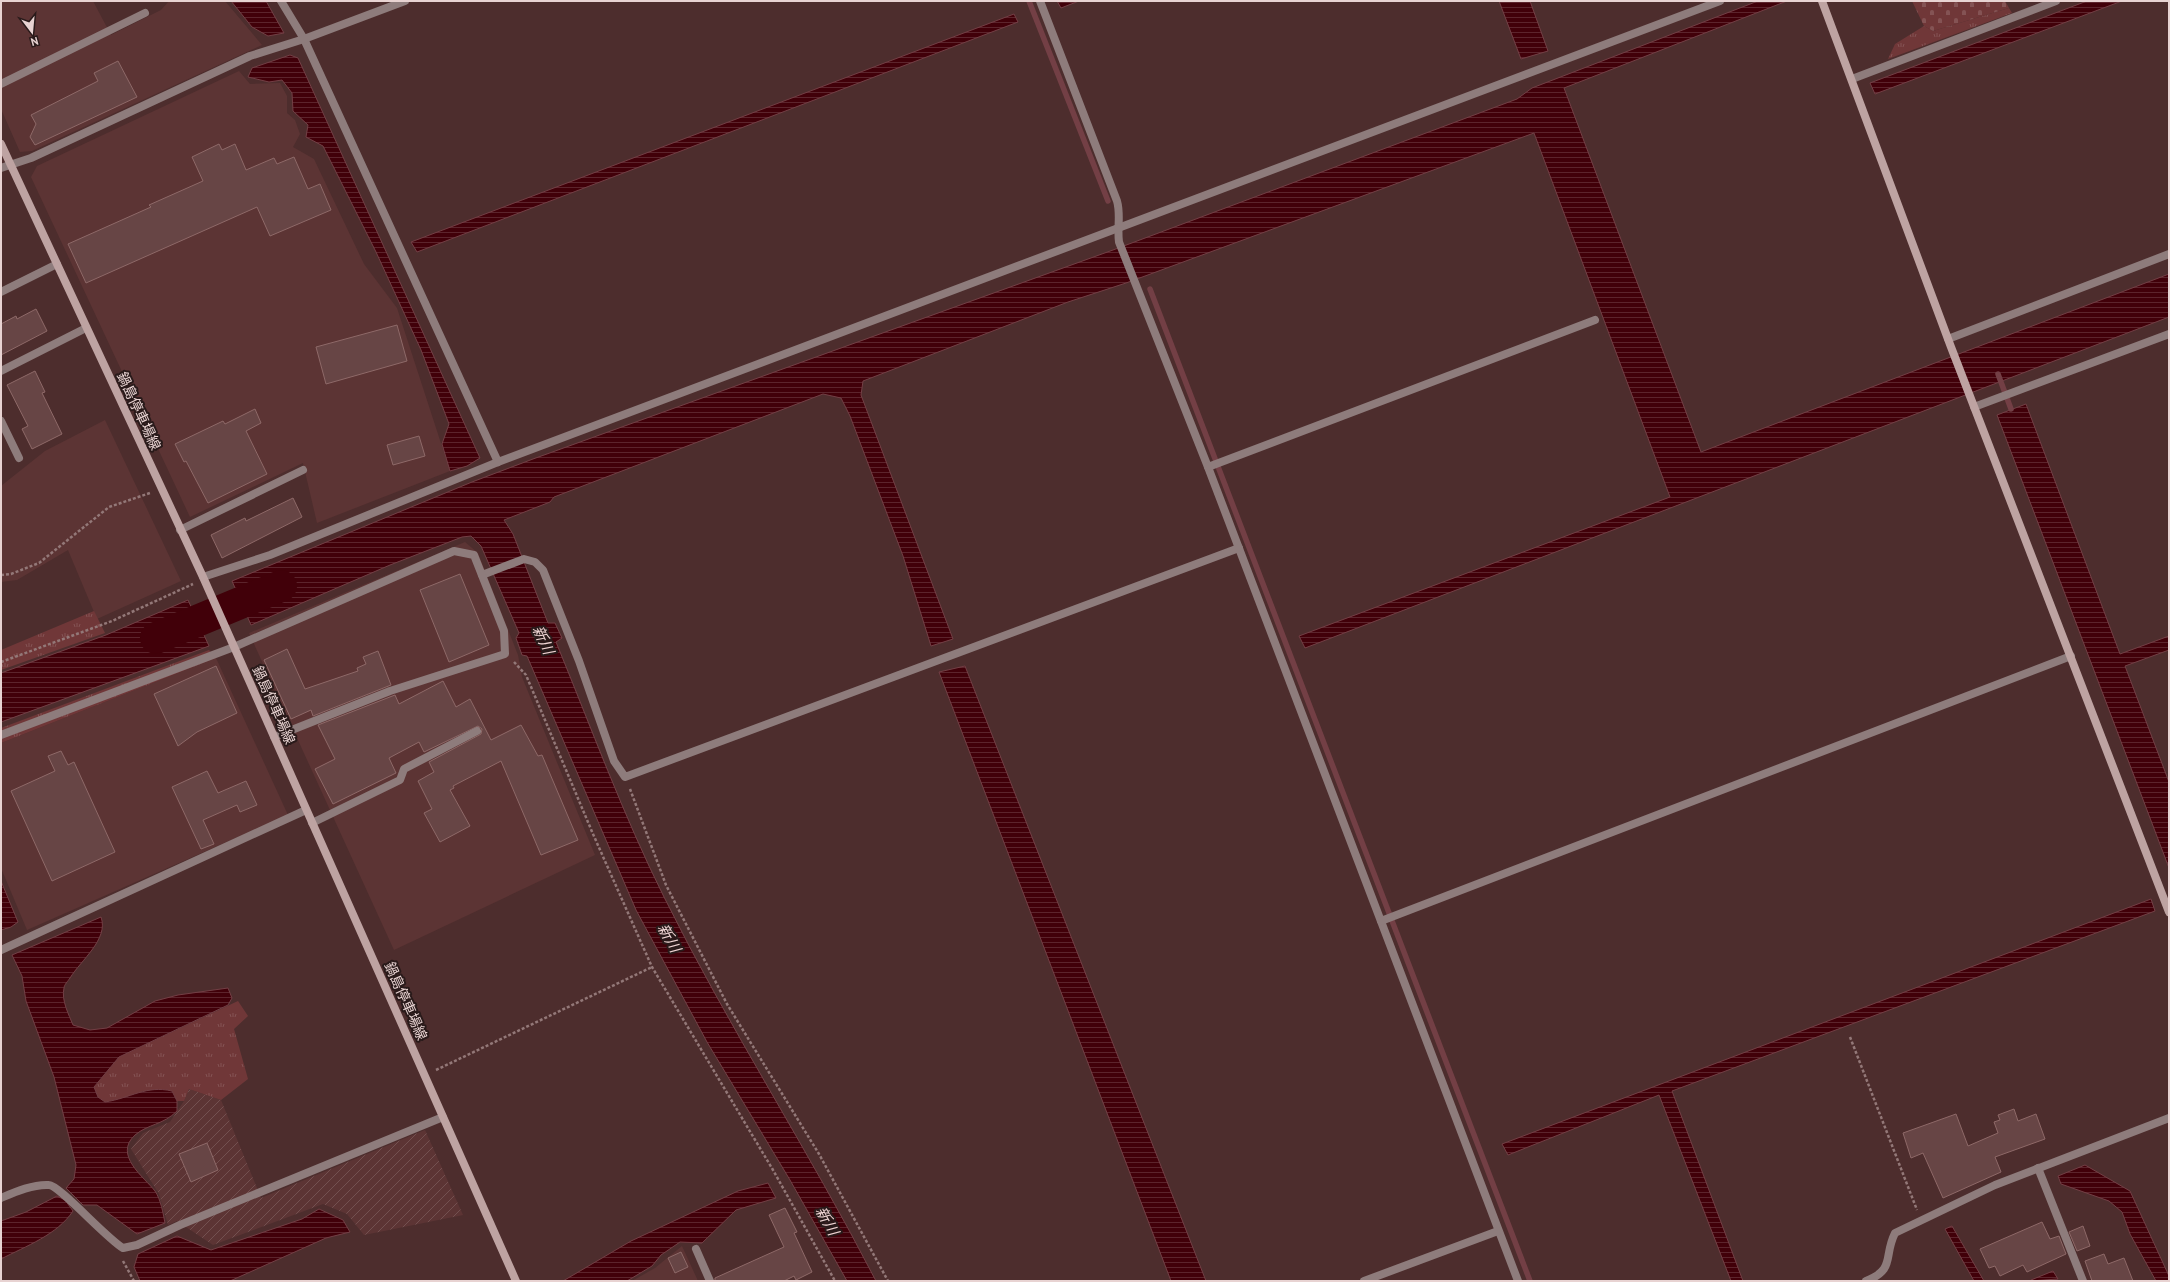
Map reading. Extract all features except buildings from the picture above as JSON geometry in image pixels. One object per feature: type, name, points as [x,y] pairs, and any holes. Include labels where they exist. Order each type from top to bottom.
[{"type":"main road","points":[[1822,1],[1951,347],[2169,912]]},
{"type":"main road","name":"鍋島停車場線","points":[[1,144],[203,577],[516,1281]]},
{"type":"street","points":[[281,1],[304,39],[498,462]]},
{"type":"street","points":[[1,168],[31,158],[250,56],[304,39],[405,1]]},
{"type":"street","points":[[1040,1],[1117,201],[1120,214],[1118,228],[1119,242],[1208,466],[1518,1281]]},
{"type":"street","points":[[203,577],[270,555],[498,462],[1720,1]]},
{"type":"street","points":[[1852,79],[2056,1]]},
{"type":"street","points":[[1,84],[145,13]]},
{"type":"street","points":[[1948,339],[2169,254]]},
{"type":"street","points":[[1,292],[57,264]]},
{"type":"street","points":[[1208,466],[1595,320]]},
{"type":"street","points":[[1,371],[86,328]]},
{"type":"street","points":[[1974,407],[2169,334]]},
{"type":"street","points":[[1,421],[19,458]]},
{"type":"street","points":[[180,530],[303,470]]},
{"type":"street","points":[[485,574],[524,559],[535,562],[543,570],[579,661],[614,761],[625,777],[1239,548]]},
{"type":"street","points":[[1,735],[234,647],[454,551],[474,555],[485,574],[504,631],[505,654],[390,691],[274,737]]},
{"type":"street","points":[[1380,921],[2070,656]]},
{"type":"street","points":[[312,823],[400,780],[404,769],[477,731]]},
{"type":"street","points":[[1,950],[306,810]]},
{"type":"street","points":[[1,1198],[22,1190],[50,1185],[61,1190],[112,1242],[123,1248],[137,1245],[443,1117]]},
{"type":"street","points":[[1866,1281],[1879,1276],[1887,1266],[1889,1244],[1895,1232],[1995,1185],[2169,1118]]},
{"type":"street","points":[[2038,1168],[2082,1281]]},
{"type":"street","points":[[1364,1281],[1498,1231]]},
{"type":"street","points":[[696,1249],[710,1281]]},
{"type":"path","points":[[1,575],[12,574],[39,563],[109,508],[161,489]]},
{"type":"path","points":[[1,662],[112,621],[188,587],[203,577]]},
{"type":"path","points":[[505,654],[526,675],[593,834],[652,967],[773,1170],[835,1281]]},
{"type":"path","points":[[625,777],[666,885],[727,1004],[819,1154],[888,1281]]},
{"type":"path","points":[[425,1075],[652,967]]},
{"type":"path","points":[[1850,1036],[1921,1220]]},
{"type":"path","points":[[123,1248],[123,1262],[134,1281]]},
{"type":"shaded area","points":[[1,1],[93,1],[111,35],[161,10],[169,1],[225,1],[262,45],[32,151],[20,152],[1,109]]},
{"type":"shaded area","points":[[239,71],[250,84],[280,83],[287,96],[287,113],[295,120],[300,134],[293,147],[314,159],[364,264],[397,308],[450,471],[317,523],[303,463],[190,517],[31,177],[37,166]]},
{"type":"shaded area","points":[[105,420],[181,581],[97,619],[68,550],[17,580],[1,582],[1,486],[45,451]]},
{"type":"shaded area","points":[[465,542],[478,553],[518,655],[522,677],[595,855],[394,950],[249,633]]},
{"type":"shaded area","points":[[216,658],[288,815],[27,930],[1,868],[1,743]]},
{"type":"shaded area","points":[[189,1089],[221,1100],[261,1198],[425,1130],[463,1215],[364,1235],[347,1214],[323,1204],[213,1245],[177,1221],[168,1225],[159,1194],[131,1149],[143,1133],[170,1122],[184,1101]]},
{"type":"shaded area","points":[[682,1246],[698,1281],[632,1281],[655,1268]]},
{"type":"green space","points":[[1912,1],[2005,1],[2009,8],[1933,31],[1924,26]]},
{"type":"green space","points":[[2009,8],[2012,13],[1888,59],[1895,44],[1924,26],[1933,31]]},
{"type":"green space","points":[[94,611],[105,633],[1,670],[1,650]]},
{"type":"green space","points":[[209,650],[216,658],[1,743],[1,728]]},
{"type":"green space","points":[[238,1001],[248,1016],[234,1029],[248,1079],[221,1100],[189,1089],[184,1101],[177,1101],[172,1091],[144,1091],[121,1099],[105,1102],[98,1097],[94,1087],[119,1057]]},
{"type":"water","points":[[231,1],[266,1],[284,33],[268,36],[252,27]]},
{"type":"water","points":[[1057,1],[1079,1],[1061,8]]},
{"type":"water","points":[[1499,1],[1530,1],[1548,51],[1521,59]]},
{"type":"water","name":"新川","points":[[1758,1],[1787,1],[1564,88],[1701,452],[2169,274],[2169,317],[1305,648],[1299,636],[1670,497],[1534,133],[1126,283],[1068,302],[863,381],[861,395],[953,639],[931,646],[903,556],[850,416],[841,398],[823,394],[554,497],[550,502],[504,520],[513,534],[548,623],[555,623],[562,638],[556,642],[621,803],[664,897],[715,994],[824,1185],[876,1281],[847,1281],[790,1180],[707,1042],[636,910],[527,656],[522,655],[516,638],[519,633],[481,546],[471,536],[462,537],[390,565],[251,625],[232,581],[472,482],[1113,250],[1517,99],[1532,88]]},
{"type":"water","points":[[2087,1],[2122,1],[1875,94],[1870,83]]},
{"type":"water","points":[[1014,14],[1018,22],[417,252],[411,242]]},
{"type":"water","points":[[290,55],[298,58],[480,458],[467,466],[450,471],[442,444],[449,424],[421,350],[376,252],[323,146],[306,137],[308,125],[293,111],[292,93],[282,80],[269,82],[248,77],[252,68]]},
{"type":"water","points":[[2026,404],[2120,654],[2169,636],[2169,650],[2125,666],[2169,782],[2169,868],[1997,415]]},
{"type":"water","points":[[188,600],[209,646],[1,722],[1,673],[106,635]]},
{"type":"water","points":[[965,666],[1206,1281],[1171,1281],[939,672]]},
{"type":"water","points":[[1,881],[18,922],[11,927],[1,930]]},
{"type":"water","points":[[2151,899],[2155,911],[1672,1091],[1743,1281],[1731,1281],[1659,1095],[1508,1155],[1502,1144]]},
{"type":"water","points":[[101,917],[101,933],[98,941],[64,987],[64,1002],[73,1025],[90,1030],[107,1028],[155,1001],[178,995],[228,988],[232,998],[228,1005],[119,1057],[94,1087],[98,1097],[105,1102],[154,1090],[172,1091],[177,1101],[177,1111],[172,1116],[140,1131],[129,1143],[127,1150],[129,1158],[159,1198],[165,1223],[137,1234],[97,1205],[83,1205],[66,1188],[74,1179],[76,1165],[54,1077],[26,1001],[22,976],[12,955]]},
{"type":"water","points":[[2085,1165],[2130,1191],[2169,1276],[2169,1281],[2156,1281],[2130,1234],[2122,1212],[2109,1201],[2061,1184],[2058,1176]]},
{"type":"water","points":[[768,1183],[776,1198],[736,1210],[702,1243],[680,1242],[661,1255],[652,1266],[627,1281],[563,1281],[631,1241],[738,1191]]},
{"type":"water","points":[[57,1196],[65,1200],[73,1211],[59,1227],[31,1244],[1,1259],[1,1221],[26,1212]]},
{"type":"water","points":[[319,1209],[343,1220],[350,1232],[326,1238],[230,1281],[140,1281],[134,1267],[138,1254],[177,1236],[211,1250],[302,1219]]},
{"type":"water","points":[[1952,1226],[1984,1281],[1974,1281],[1945,1229]]},
{"type":"water","points":[[2053,1271],[2058,1279],[2030,1281],[2031,1280]]},
{"type":"waterway","points":[[1029,1],[1108,201]]},
{"type":"waterway","points":[[1150,289],[1530,1281]]},
{"type":"waterway","points":[[1998,374],[2011,409]]},
{"type":"waterway","points":[[156,638],[281,586]]}]
